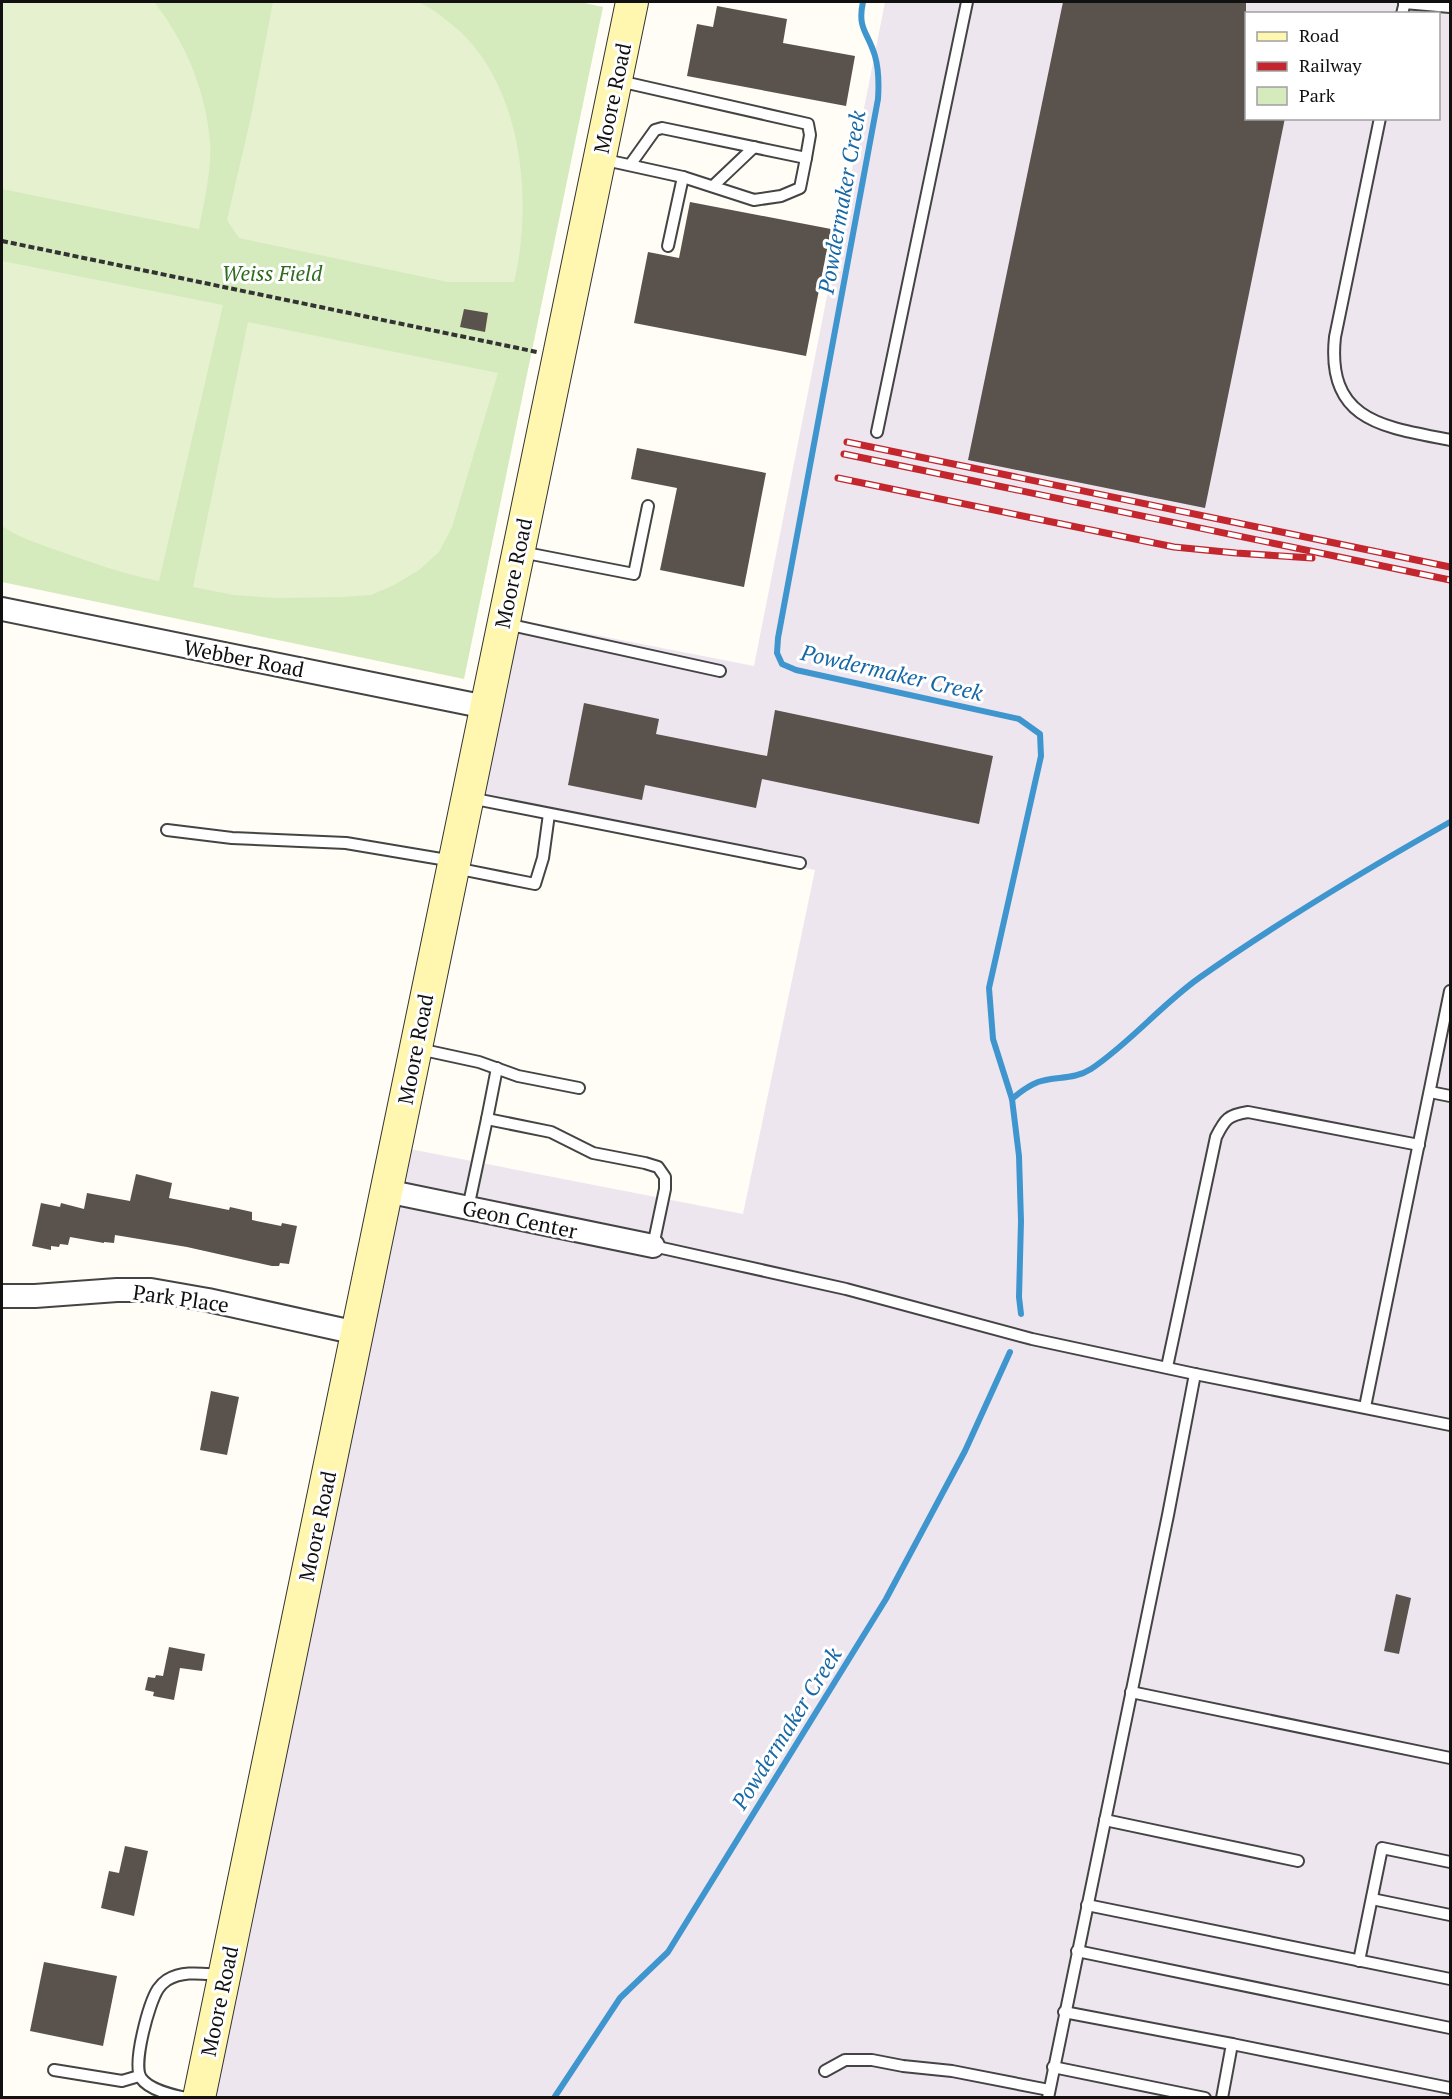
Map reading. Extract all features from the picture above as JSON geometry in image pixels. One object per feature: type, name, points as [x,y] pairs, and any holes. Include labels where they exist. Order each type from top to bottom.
[{"type":"street","name":"Moore Road","points":[[199,2097],[632,2]]},
{"type":"street","name":"Webber Road","points":[[2,609],[486,708]]},
{"type":"street","name":"Geon Center","points":[[386,1191],[653,1246]]},
{"type":"street","name":"Park Place","points":[[2,1296],[151,1290],[357,1333]]},
{"type":"lane","points":[[877,432],[967,2]]},
{"type":"lane","points":[[1404,6],[1450,7]]},
{"type":"lane","points":[[599,158],[714,185],[754,200],[768,200],[800,188],[810,135],[808,124],[615,80]]},
{"type":"lane","points":[[1380,120],[1335,337],[1333,352],[1336,377],[1340,388],[1360,414],[1398,429],[1450,440]]},
{"type":"lane","points":[[630,165],[654,130],[662,128],[806,158]]},
{"type":"lane","points":[[714,185],[754,147]]},
{"type":"lane","points":[[668,246],[683,177]]},
{"type":"lane","points":[[518,552],[634,574],[648,506]]},
{"type":"lane","points":[[503,623],[720,671]]},
{"type":"lane","points":[[467,798],[800,863]]},
{"type":"lane","points":[[166,830],[232,838],[346,843],[453,864],[534,884],[543,858],[549,814]]},
{"type":"lane","points":[[1365,1407],[1450,992]]},
{"type":"lane","points":[[415,1048],[479,1062],[518,1076],[579,1088]]},
{"type":"lane","points":[[468,1208],[497,1068]]},
{"type":"lane","points":[[1430,1092],[1450,1096]]},
{"type":"lane","points":[[1167,1367],[1216,1137],[1223,1123],[1233,1115],[1248,1112],[1419,1145]]},
{"type":"lane","points":[[487,1119],[551,1132],[593,1153],[658,1167],[665,1177],[665,1190],[653,1246],[846,1289],[999,1331],[1196,1374],[1450,1425]]},
{"type":"lane","points":[[825,2071],[846,2060],[872,2060],[952,2071],[1048,2094],[1196,1374]]},
{"type":"lane","points":[[1131,1692],[1450,1758]]},
{"type":"lane","points":[[1105,1820],[1298,1861]]},
{"type":"lane","points":[[1359,1961],[1382,1848],[1450,1862]]},
{"type":"lane","points":[[1372,1899],[1450,1915]]},
{"type":"lane","points":[[1087,1905],[1450,1979]]},
{"type":"lane","points":[[1077,1951],[1450,2028]]},
{"type":"lane","points":[[186,2097],[147,2085],[139,2076],[138,2062],[147,2013],[158,1989],[171,1978],[189,1973],[225,1975]]},
{"type":"lane","points":[[1064,2012],[1450,2088]]},
{"type":"lane","points":[[1222,2097],[1232,2044]]},
{"type":"lane","points":[[1053,2067],[1205,2097]]},
{"type":"lane","points":[[54,2070],[122,2081],[139,2076]]},
{"type":"path","points":[[2,242],[558,357]]},
{"type":"shaded area","points":[[885,2],[1450,2],[1450,2097],[211,2098],[410,1149],[743,1214],[815,870],[477,801],[514,619],[754,666]]},
{"type":"green space","name":"Weiss Field","points":[[2,2],[580,2],[603,7],[464,679],[2,582]]},
{"type":"green space","points":[[2,2],[154,2],[184,50],[199,86],[208,123],[210,164],[199,229],[2,189]]},
{"type":"green space","points":[[273,2],[416,2],[450,23],[474,47],[493,75],[507,108],[516,142],[522,178],[523,214],[514,282],[448,282],[239,238],[227,220],[251,117]]},
{"type":"green space","points":[[2,261],[223,305],[159,581],[118,571],[53,549],[2,526]]},
{"type":"green space","points":[[248,322],[498,373],[452,527],[439,552],[419,570],[371,595],[277,598],[234,595],[193,587]]},
{"type":"building","points":[[1063,2],[1246,2],[1245,120],[1285,120],[1205,508],[968,460]]},
{"type":"building","points":[[717,6],[787,19],[783,43],[855,56],[846,106],[687,76],[697,24],[713,27]]},
{"type":"building","points":[[690,202],[831,229],[806,356],[634,323],[648,252],[679,258]]},
{"type":"building","points":[[464,309],[488,313],[485,332],[460,327]]},
{"type":"building","points":[[637,448],[766,473],[744,587],[660,570],[677,488],[631,479]]},
{"type":"building","points":[[584,703],[659,719],[656,734],[767,756],[775,710],[993,756],[979,824],[762,779],[756,808],[645,785],[642,800],[568,785]]},
{"type":"building","points":[[136,1174],[172,1183],[169,1198],[229,1210],[230,1207],[252,1212],[252,1220],[281,1226],[282,1223],[297,1226],[289,1264],[280,1263],[279,1266],[272,1266],[187,1247],[115,1235],[114,1243],[70,1237],[68,1245],[51,1246],[51,1250],[32,1246],[41,1203],[60,1207],[61,1203],[84,1209],[87,1193],[130,1201]]},
{"type":"building","points":[[211,1391],[239,1397],[227,1455],[200,1450]]},
{"type":"building","points":[[1396,1594],[1411,1598],[1399,1654],[1384,1651]]},
{"type":"building","points":[[169,1647],[205,1654],[202,1671],[180,1668],[174,1700],[153,1696],[154,1692],[145,1690],[148,1677],[163,1676]]},
{"type":"building","points":[[125,1846],[148,1851],[134,1916],[101,1908],[109,1871],[119,1873]]},
{"type":"building","points":[[44,1962],[117,1976],[103,2046],[30,2031]]},
{"type":"waterway","name":"Powdermaker Creek","points":[[863,2],[862,25],[875,56],[879,82],[878,99],[777,653],[782,664],[796,670],[1019,719],[1040,734],[1041,756],[989,988],[993,1039],[1012,1099],[1019,1156],[1021,1314]]},
{"type":"waterway","points":[[1012,1099],[1024,1089],[1038,1082],[1078,1075],[1091,1069],[1119,1048],[1185,989],[1260,936],[1450,822]]},
{"type":"waterway","name":"Powdermaker Creek","points":[[554,2098],[620,1998],[668,1952],[886,1599],[965,1451],[1010,1352]]},
{"type":"railway","points":[[847,442],[1450,567]]},
{"type":"railway","points":[[844,454],[1450,580]]},
{"type":"railway","points":[[838,478],[1174,547],[1312,558]]}]
